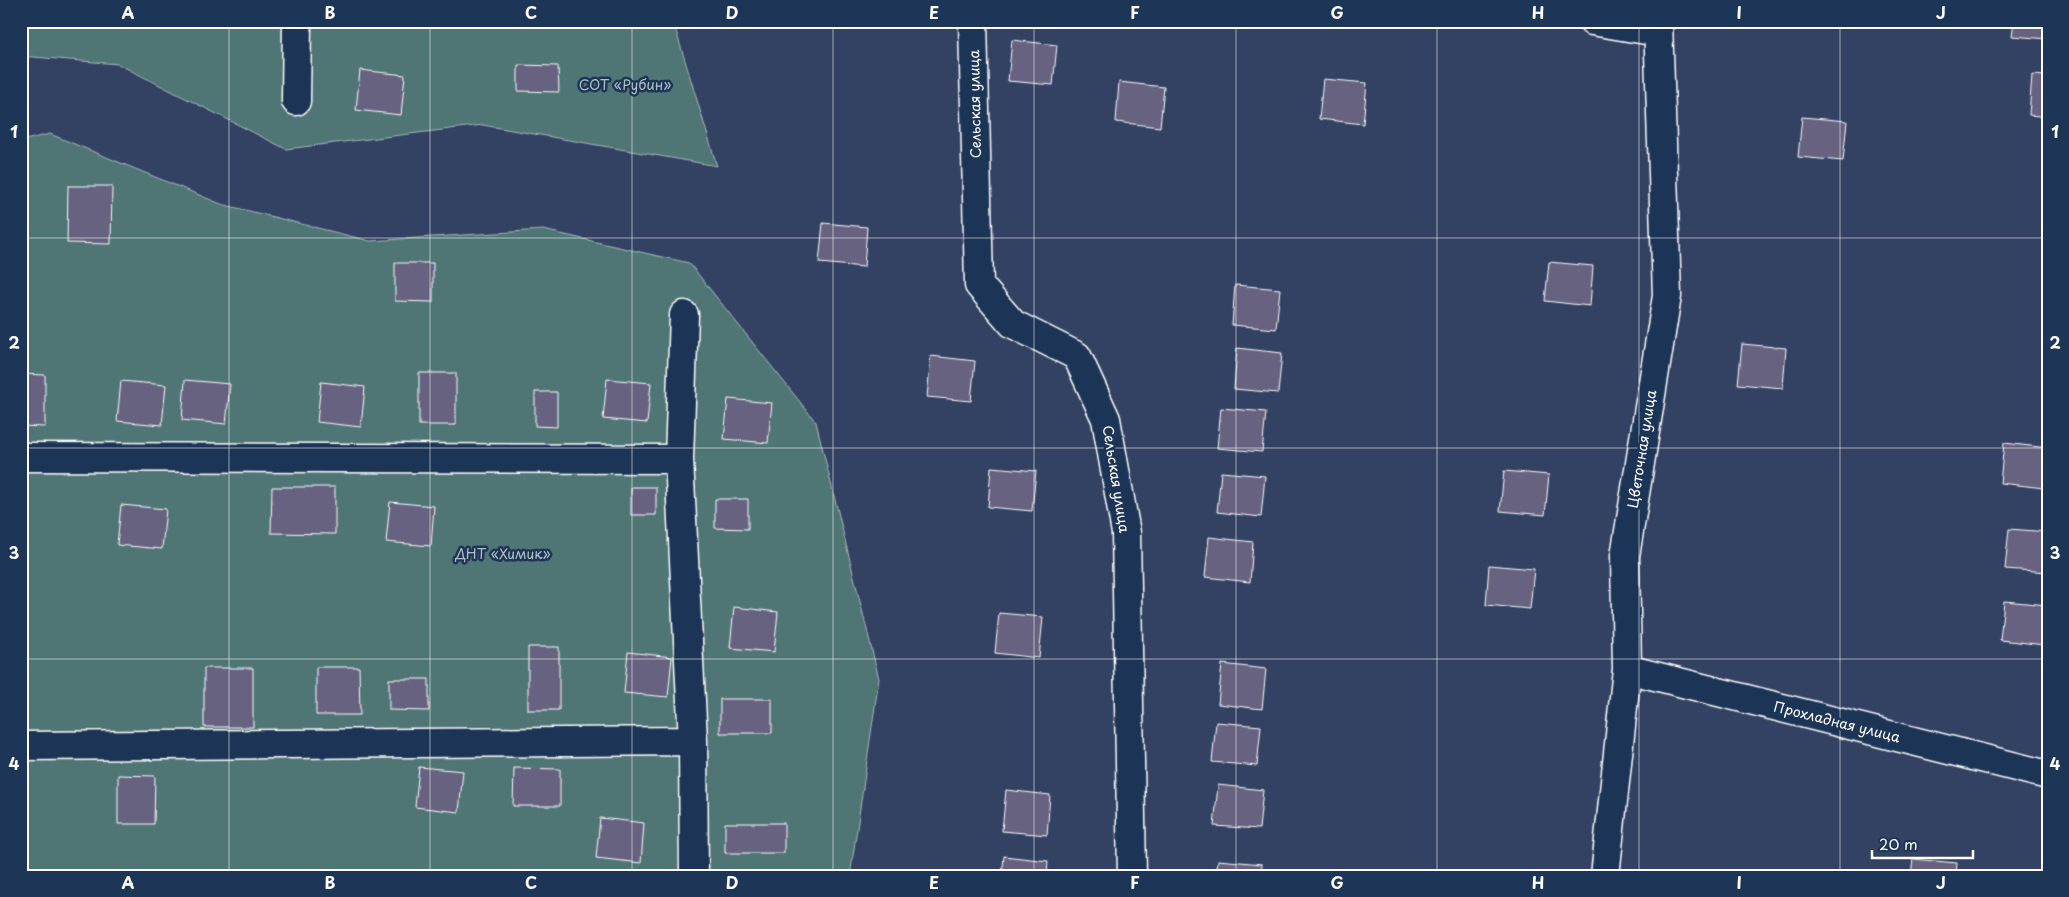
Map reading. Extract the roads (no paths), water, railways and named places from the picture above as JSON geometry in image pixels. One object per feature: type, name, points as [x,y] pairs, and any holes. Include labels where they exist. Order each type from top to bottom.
[{"type":"street","points":[[296,21],[296,101]]},
{"type":"street","name":"Сельская улица","points":[[973,21],[979,284],[1013,324],[1077,356],[1106,418],[1126,533],[1132,876]]},
{"type":"street","points":[[1592,21],[1658,27]]},
{"type":"street","name":"Цветочная улица","points":[[1605,876],[1627,668],[1625,556],[1668,296],[1658,27]]},
{"type":"street","points":[[684,314],[679,459],[693,741],[694,876]]},
{"type":"street","points":[[21,457],[679,459]]},
{"type":"street","name":"Прохладная улица","points":[[1627,668],[2048,776]]},
{"type":"street","points":[[21,746],[693,741]]},
{"type":"park label","name":"СОТ «Рубин»","points":[[625,85]]},
{"type":"park label","name":"ДНТ «Химик»","points":[[503,554]]}]
